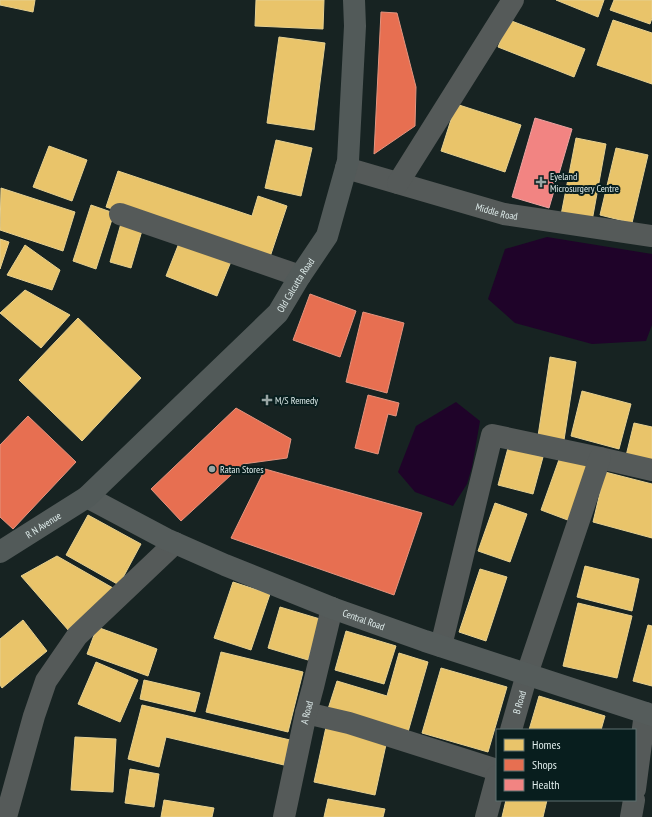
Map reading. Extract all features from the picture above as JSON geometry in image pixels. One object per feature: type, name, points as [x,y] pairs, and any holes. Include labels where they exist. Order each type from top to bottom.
[{"type":"main road","name":"Old Calcutta Road","points":[[87,497],[278,313],[300,276],[327,236],[348,161],[354,0]]},
{"type":"main road","name":"R N Avenue","points":[[0,552],[87,497]]},
{"type":"street","points":[[398,183],[513,0]]},
{"type":"street","name":"Middle Road","points":[[346,168],[504,214],[652,236]]},
{"type":"street","points":[[120,214],[300,276]]},
{"type":"street","points":[[441,646],[492,435],[652,470]]},
{"type":"street","name":"B Road","points":[[510,729],[527,674],[600,458]]},
{"type":"street","name":"Central Road","points":[[87,497],[175,542],[225,565],[332,608],[441,646],[648,714]]},
{"type":"street","points":[[6,817],[34,716],[46,681],[77,636],[175,542]]},
{"type":"street","name":"A Road","points":[[284,817],[306,713],[332,608]]},
{"type":"street","points":[[306,713],[349,723],[496,770]]},
{"type":"street","points":[[636,783],[648,714]]},
{"type":"street","points":[[486,817],[496,780]]},
{"type":"street","points":[[631,817],[634,801]]},
{"type":"shaded area","points":[[547,237],[652,254],[652,325],[646,341],[592,344],[515,323],[488,299],[505,249]]},
{"type":"shaded area","points":[[456,402],[480,421],[472,467],[467,484],[453,506],[415,492],[398,472],[416,426]]},
{"type":"building: Homes","points":[[0,0],[35,0],[33,12],[0,5]]},
{"type":"building: Homes","points":[[256,0],[324,0],[323,29],[255,26]]},
{"type":"building: Homes","points":[[556,0],[604,0],[598,17]]},
{"type":"building: Homes","points":[[614,0],[652,0],[652,18],[650,24],[610,10]]},
{"type":"building: Homes","points":[[509,20],[585,49],[574,77],[498,47]]},
{"type":"building: Homes","points":[[613,20],[652,33],[652,84],[597,65]]},
{"type":"building: Homes","points":[[279,37],[325,43],[314,130],[267,123]]},
{"type":"building: Homes","points":[[456,104],[521,125],[505,172],[441,151]]},
{"type":"building: Homes","points":[[576,138],[606,144],[592,221],[561,215]]},
{"type":"building: Homes","points":[[276,140],[312,148],[301,196],[265,188]]},
{"type":"building: Homes","points":[[49,146],[87,160],[72,201],[33,187]]},
{"type":"building: Homes","points":[[616,148],[648,155],[632,223],[600,215]]},
{"type":"building: Homes","points":[[118,171],[252,216],[258,196],[287,206],[269,260],[106,207]]},
{"type":"building: Homes","points":[[1,188],[75,212],[63,251],[0,230]]},
{"type":"building: Homes","points":[[91,205],[114,213],[96,269],[73,261]]},
{"type":"building: Homes","points":[[122,220],[143,227],[131,268],[110,262]]},
{"type":"building: Homes","points":[[181,238],[232,259],[217,296],[166,276]]},
{"type":"building: Homes","points":[[0,239],[9,242],[0,269]]},
{"type":"building: Homes","points":[[25,245],[60,270],[52,290],[7,275]]},
{"type":"building: Homes","points":[[25,290],[70,315],[41,348],[0,313]]},
{"type":"building: Homes","points":[[78,318],[141,378],[82,441],[19,380]]},
{"type":"building: Homes","points":[[550,357],[576,362],[564,440],[538,436]]},
{"type":"building: Homes","points":[[582,391],[631,404],[619,449],[571,436]]},
{"type":"building: Homes","points":[[634,423],[652,427],[652,466],[625,460]]},
{"type":"building: Homes","points":[[508,448],[543,457],[533,494],[498,485]]},
{"type":"building: Homes","points":[[561,454],[593,465],[573,522],[541,510]]},
{"type":"building: Homes","points":[[605,472],[652,484],[652,538],[593,522]]},
{"type":"building: Homes","points":[[495,503],[527,514],[510,562],[478,551]]},
{"type":"building: Homes","points":[[88,515],[141,544],[119,585],[66,555]]},
{"type":"building: Homes","points":[[57,556],[113,588],[69,631],[21,576]]},
{"type":"building: Homes","points":[[585,566],[639,579],[632,611],[577,597]]},
{"type":"building: Homes","points":[[480,569],[507,577],[486,641],[459,632]]},
{"type":"building: Homes","points":[[233,582],[270,594],[251,650],[214,638]]},
{"type":"building: Homes","points":[[578,603],[632,616],[617,678],[563,666]]},
{"type":"building: Homes","points":[[280,607],[320,619],[308,660],[268,648]]},
{"type":"building: Homes","points":[[23,620],[47,651],[2,688],[0,685],[0,639]]},
{"type":"building: Homes","points":[[648,625],[652,626],[652,686],[633,681]]},
{"type":"building: Homes","points":[[97,627],[157,649],[148,676],[87,654]]},
{"type":"building: Homes","points":[[346,631],[396,646],[384,684],[335,670]]},
{"type":"building: Homes","points":[[221,652],[303,672],[288,732],[206,712]]},
{"type":"building: Homes","points":[[399,653],[428,662],[408,732],[328,709],[337,681],[387,696]]},
{"type":"building: Homes","points":[[96,662],[138,680],[120,722],[78,704]]},
{"type":"building: Homes","points":[[441,668],[507,687],[488,752],[422,733]]},
{"type":"building: Homes","points":[[144,680],[200,693],[195,712],[140,699]]},
{"type":"building: Homes","points":[[539,696],[605,716],[601,729],[529,729]]},
{"type":"building: Homes","points":[[142,705],[290,740],[284,765],[166,737],[159,767],[128,759]]},
{"type":"building: Homes","points":[[326,727],[387,740],[375,795],[314,782]]},
{"type":"building: Homes","points":[[75,737],[116,739],[113,792],[71,790]]},
{"type":"building: Homes","points":[[130,769],[159,774],[154,807],[125,803]]},
{"type":"building: Homes","points":[[328,799],[385,809],[383,817],[324,817]]},
{"type":"building: Homes","points":[[164,800],[214,808],[212,817],[161,817]]},
{"type":"building: Homes","points":[[506,801],[547,801],[543,817],[502,817]]},
{"type":"building: Shops","points":[[381,12],[397,13],[416,87],[415,126],[374,154]]},
{"type":"building: Shops","points":[[310,294],[356,311],[340,357],[293,340]]},
{"type":"building: Shops","points":[[363,312],[404,323],[387,393],[346,382]]},
{"type":"building: Shops","points":[[368,395],[399,403],[396,416],[388,414],[378,454],[355,448]]},
{"type":"building: Shops","points":[[236,408],[291,439],[287,458],[243,464],[181,521],[151,489]]},
{"type":"building: Shops","points":[[28,416],[76,462],[13,529],[0,517],[0,445]]},
{"type":"building: Shops","points":[[265,469],[422,513],[394,595],[231,538]]},
{"type":"building: Health","points":[[535,118],[572,129],[549,208],[512,197]]},
{"type":"place","name":"Eyeland Microsurgery Centre","points":[[541,182]]},
{"type":"place","name":"M/S Remedy","points":[[267,400]]},
{"type":"place","name":"Ratan Stores","points":[[212,469]]}]
